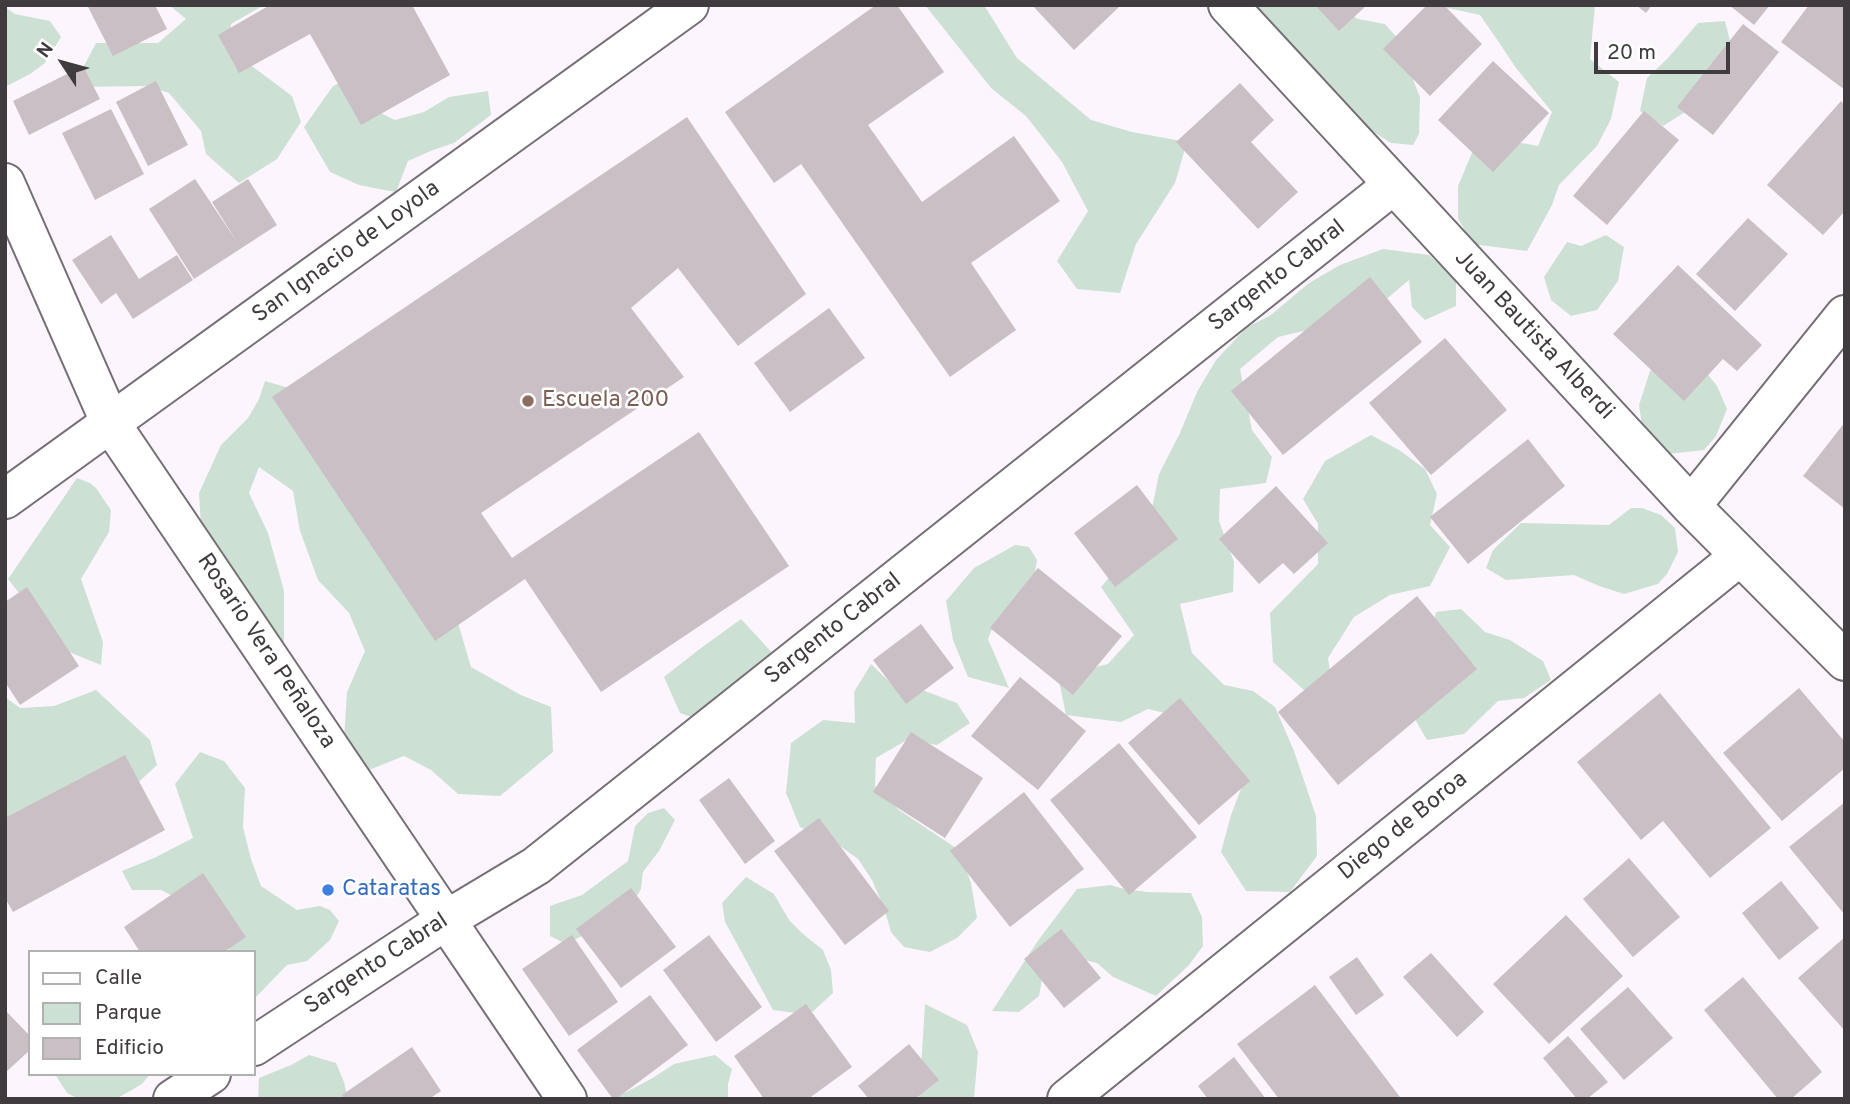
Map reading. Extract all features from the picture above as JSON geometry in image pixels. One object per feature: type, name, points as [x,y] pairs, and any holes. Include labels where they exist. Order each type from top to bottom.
[{"type":"street","name":"San Ignacio de Loyola","points":[[5,499],[689,5]]},
{"type":"street","name":"Juan Bautista Alberdi","points":[[1228,5],[1691,506],[1845,661]]},
{"type":"street","name":"Rosario Vera Peñaloza","points":[[5,183],[111,424],[567,1099]]},
{"type":"street","name":"Sargento Cabral","points":[[256,1045],[446,920],[536,866],[1393,185]]},
{"type":"street","points":[[1691,506],[1845,315]]},
{"type":"street","name":"Diego de Boroa","points":[[1068,1099],[1740,556]]},
{"type":"street","points":[[173,1099],[208,1076]]},
{"type":"green space","points":[[169,5],[264,5],[231,24],[229,49],[292,96],[301,122],[277,159],[239,183],[206,154],[201,131],[169,93],[146,86],[73,87],[96,43],[158,43],[186,19]]},
{"type":"green space","points":[[925,5],[984,5],[1017,58],[1091,120],[1132,132],[1187,142],[1175,183],[1136,244],[1120,293],[1077,289],[1057,261],[1088,211],[1062,162],[1026,116],[991,88]]},
{"type":"green space","points":[[1232,5],[1333,5],[1358,19],[1385,24],[1406,48],[1412,77],[1420,97],[1419,134],[1413,145],[1391,143],[1339,110]]},
{"type":"green space","points":[[1434,5],[1595,5],[1590,59],[1619,82],[1611,119],[1597,146],[1559,185],[1552,205],[1527,251],[1472,244],[1458,218],[1458,186],[1476,143],[1495,138],[1538,146],[1552,112],[1516,68],[1480,15]]},
{"type":"green space","points":[[5,7],[15,14],[50,21],[61,37],[45,63],[5,87]]},
{"type":"green space","points":[[1725,21],[1731,45],[1690,109],[1663,126],[1640,111],[1647,78],[1698,23]]},
{"type":"green space","points":[[341,82],[381,113],[395,120],[424,112],[449,97],[488,91],[491,115],[454,143],[408,161],[396,192],[359,185],[330,172],[304,127],[333,86]]},
{"type":"green space","points":[[1606,235],[1624,247],[1618,281],[1597,310],[1571,316],[1551,300],[1544,277],[1567,242],[1581,246]]},
{"type":"green space","points":[[1383,249],[1429,255],[1456,280],[1456,306],[1425,320],[1412,307],[1409,280],[1338,340],[1312,329],[1278,337],[1240,369],[1252,430],[1272,457],[1266,483],[1220,489],[1219,521],[1234,562],[1233,592],[1180,604],[1192,653],[1224,685],[1253,691],[1275,707],[1294,751],[1316,816],[1317,856],[1290,892],[1246,891],[1221,852],[1241,789],[1190,719],[1148,709],[1121,722],[1066,715],[1058,676],[1108,664],[1134,635],[1101,587],[1118,567],[1151,513],[1159,474],[1197,392],[1216,360],[1246,328],[1271,315],[1309,283],[1340,265]]},
{"type":"green space","points":[[1669,362],[1705,371],[1717,386],[1727,409],[1716,436],[1704,450],[1668,454],[1644,439],[1639,405],[1650,371]]},
{"type":"green space","points":[[265,381],[302,392],[456,616],[471,667],[521,695],[551,707],[553,752],[500,796],[458,794],[431,770],[404,756],[359,774],[344,739],[347,692],[365,651],[349,613],[318,580],[300,531],[293,491],[259,467],[249,493],[268,533],[284,591],[284,649],[202,544],[199,493],[221,445],[248,418]]},
{"type":"green space","points":[[1371,435],[1399,450],[1425,469],[1437,494],[1430,525],[1450,547],[1430,586],[1390,595],[1354,617],[1328,658],[1334,699],[1315,700],[1273,662],[1270,613],[1318,564],[1318,524],[1303,499],[1325,461]]},
{"type":"green space","points":[[77,478],[96,488],[111,510],[109,532],[81,579],[103,642],[101,665],[64,650],[8,579]]},
{"type":"green space","points":[[1631,508],[1642,508],[1661,515],[1675,528],[1678,552],[1667,574],[1658,584],[1624,594],[1574,575],[1506,580],[1486,568],[1493,550],[1521,523],[1609,525]]},
{"type":"green space","points":[[1015,545],[1029,547],[1037,560],[1034,578],[994,624],[988,639],[1009,688],[968,677],[953,640],[946,601],[974,568]]},
{"type":"green space","points":[[1461,609],[1485,632],[1510,640],[1543,661],[1551,680],[1524,698],[1498,701],[1464,734],[1427,740],[1408,707],[1436,612]]},
{"type":"green space","points":[[741,619],[778,659],[714,725],[680,713],[664,677]]},
{"type":"green space","points":[[871,664],[900,692],[922,690],[957,703],[970,723],[937,745],[907,740],[876,758],[875,786],[899,810],[959,850],[971,883],[977,918],[957,938],[930,952],[904,947],[891,932],[872,880],[858,859],[833,841],[800,827],[786,793],[791,743],[823,720],[855,723],[854,692]]},
{"type":"green space","points":[[96,690],[150,740],[157,765],[130,790],[5,844],[5,697],[20,708],[54,706]]},
{"type":"green space","points":[[200,752],[224,761],[245,788],[243,827],[261,886],[297,910],[320,906],[330,910],[339,921],[330,940],[307,961],[287,965],[256,997],[256,950],[229,950],[215,923],[192,906],[161,890],[132,890],[122,871],[193,838],[175,784]]},
{"type":"green space","points":[[664,808],[675,820],[659,851],[643,872],[641,889],[622,922],[596,929],[566,944],[550,936],[550,906],[582,895],[628,861],[635,826],[648,813]]},
{"type":"green space","points":[[746,877],[774,894],[789,920],[823,950],[831,970],[833,993],[809,1015],[773,1010],[725,922],[722,903]]},
{"type":"green space","points":[[1110,885],[1148,892],[1191,893],[1202,917],[1203,946],[1189,965],[1156,996],[1113,977],[1097,963],[1047,951],[1039,996],[1019,1012],[992,1011],[1037,942],[1077,889]]},
{"type":"green space","points":[[925,1004],[967,1025],[978,1052],[974,1099],[919,1099]]},
{"type":"green space","points":[[309,1055],[336,1063],[348,1099],[258,1099],[259,1078]]},
{"type":"green space","points":[[715,1055],[732,1069],[728,1099],[613,1099],[674,1064]]},
{"type":"green space","points":[[56,1076],[148,1076],[142,1084],[116,1099],[79,1099],[67,1093]]},
{"type":"building","points":[[87,5],[155,5],[167,29],[113,56]]},
{"type":"building","points":[[270,5],[412,5],[450,75],[361,125],[310,34],[239,73],[218,35]]},
{"type":"building","points":[[876,5],[897,5],[944,72],[868,125],[922,202],[1014,136],[1060,201],[971,263],[1016,330],[950,377],[801,164],[774,183],[725,112]]},
{"type":"building","points":[[1032,5],[1117,5],[1119,7],[1074,50]]},
{"type":"building","points":[[1315,5],[1367,5],[1339,31]]},
{"type":"building","points":[[1427,5],[1444,5],[1482,44],[1430,96],[1383,49]]},
{"type":"building","points":[[1636,5],[1652,5],[1646,13]]},
{"type":"building","points":[[1729,5],[1770,5],[1754,25]]},
{"type":"building","points":[[1809,5],[1841,5],[1845,8],[1845,90],[1781,42]]},
{"type":"building","points":[[1743,24],[1779,52],[1713,135],[1677,107]]},
{"type":"building","points":[[1493,61],[1549,113],[1493,172],[1438,120]]},
{"type":"building","points":[[83,66],[100,99],[29,135],[13,101]]},
{"type":"building","points":[[156,81],[188,145],[148,166],[116,102]]},
{"type":"building","points":[[1240,83],[1274,120],[1251,142],[1298,192],[1258,229],[1176,142]]},
{"type":"building","points":[[1841,101],[1845,105],[1845,211],[1823,235],[1767,185]]},
{"type":"building","points":[[111,109],[144,174],[95,200],[62,133]]},
{"type":"building","points":[[1644,111],[1679,140],[1607,225],[1573,196]]},
{"type":"building","points":[[687,117],[806,294],[738,346],[678,268],[631,308],[684,377],[481,513],[512,558],[699,432],[789,566],[601,692],[525,579],[435,641],[272,397]]},
{"type":"building","points":[[195,179],[237,242],[212,202],[248,179],[277,225],[194,279],[149,209]]},
{"type":"building","points":[[1748,218],[1788,254],[1735,311],[1696,274]]},
{"type":"building","points":[[111,235],[139,279],[177,255],[193,280],[133,319],[116,293],[101,304],[72,260]]},
{"type":"building","points":[[1678,265],[1762,345],[1737,371],[1723,359],[1684,401],[1613,334]]},
{"type":"building","points":[[1370,277],[1422,342],[1283,455],[1231,391]]},
{"type":"building","points":[[829,308],[865,358],[790,412],[754,363]]},
{"type":"building","points":[[1445,338],[1507,410],[1431,475],[1369,403]]},
{"type":"building","points":[[1845,422],[1845,509],[1803,476]]},
{"type":"building","points":[[1528,439],[1565,486],[1468,564],[1430,517]]},
{"type":"building","points":[[1137,485],[1178,539],[1115,587],[1074,533]]},
{"type":"building","points":[[1276,486],[1328,543],[1294,574],[1283,563],[1259,584],[1219,539]]},
{"type":"building","points":[[1038,568],[1122,636],[1073,695],[990,628]]},
{"type":"building","points":[[27,587],[79,666],[20,705],[5,682],[5,602]]},
{"type":"building","points":[[1417,596],[1477,669],[1338,785],[1278,712]]},
{"type":"building","points":[[921,624],[954,668],[906,704],[873,660]]},
{"type":"building","points":[[1020,677],[1086,731],[1038,790],[971,736]]},
{"type":"building","points":[[1799,688],[1845,742],[1845,768],[1782,821],[1723,753]]},
{"type":"building","points":[[1660,693],[1771,828],[1710,878],[1663,821],[1641,840],[1577,762]]},
{"type":"building","points":[[1180,698],[1250,781],[1199,825],[1128,743]]},
{"type":"building","points":[[911,732],[983,778],[945,838],[873,792]]},
{"type":"building","points":[[1119,743],[1197,837],[1129,895],[1050,800]]},
{"type":"building","points":[[125,755],[165,830],[13,912],[5,898],[5,818]]},
{"type":"building","points":[[729,778],[775,841],[745,864],[699,800]]},
{"type":"building","points":[[1024,792],[1084,869],[1010,927],[950,851]]},
{"type":"building","points":[[1845,802],[1845,915],[1789,847]]},
{"type":"building","points":[[819,818],[889,911],[845,945],[774,851]]},
{"type":"building","points":[[1629,858],[1680,917],[1633,957],[1583,899]]},
{"type":"building","points":[[203,873],[246,937],[227,950],[139,950],[124,927]]},
{"type":"building","points":[[1781,881],[1819,928],[1779,960],[1742,913]]},
{"type":"building","points":[[631,888],[676,947],[621,988],[576,929]]},
{"type":"building","points":[[1566,915],[1623,976],[1549,1044],[1493,984]]},
{"type":"building","points":[[1061,929],[1101,978],[1064,1008],[1024,959]]},
{"type":"building","points":[[572,935],[618,1002],[569,1036],[522,969]]},
{"type":"building","points":[[709,935],[762,1007],[716,1042],[663,970]]},
{"type":"building","points":[[1845,937],[1845,1031],[1798,978]]},
{"type":"building","points":[[1431,953],[1484,1012],[1457,1037],[1403,977]]},
{"type":"building","points":[[1357,957],[1384,995],[1356,1015],[1329,977]]},
{"type":"building","points":[[1743,977],[1822,1072],[1791,1099],[1778,1099],[1704,1010]]},
{"type":"building","points":[[1315,985],[1400,1097],[1279,1099],[1237,1044]]},
{"type":"building","points":[[1628,987],[1673,1038],[1624,1080],[1580,1029]]},
{"type":"building","points":[[650,995],[688,1045],[613,1099],[577,1050]]},
{"type":"building","points":[[806,1004],[852,1067],[808,1099],[764,1099],[734,1056]]},
{"type":"building","points":[[5,1010],[28,1034],[28,1052],[5,1073]]},
{"type":"building","points":[[1568,1036],[1608,1082],[1587,1099],[1577,1099],[1543,1058]]},
{"type":"building","points":[[909,1044],[939,1080],[915,1099],[869,1099],[858,1086]]},
{"type":"building","points":[[412,1047],[441,1091],[429,1099],[345,1099],[342,1095]]},
{"type":"building","points":[[1234,1057],[1266,1099],[1208,1099],[1198,1086]]},
{"type":"place","name":"Escuela 200","points":[[528,401]]},
{"type":"place","name":"Cataratas","points":[[328,890]]}]
